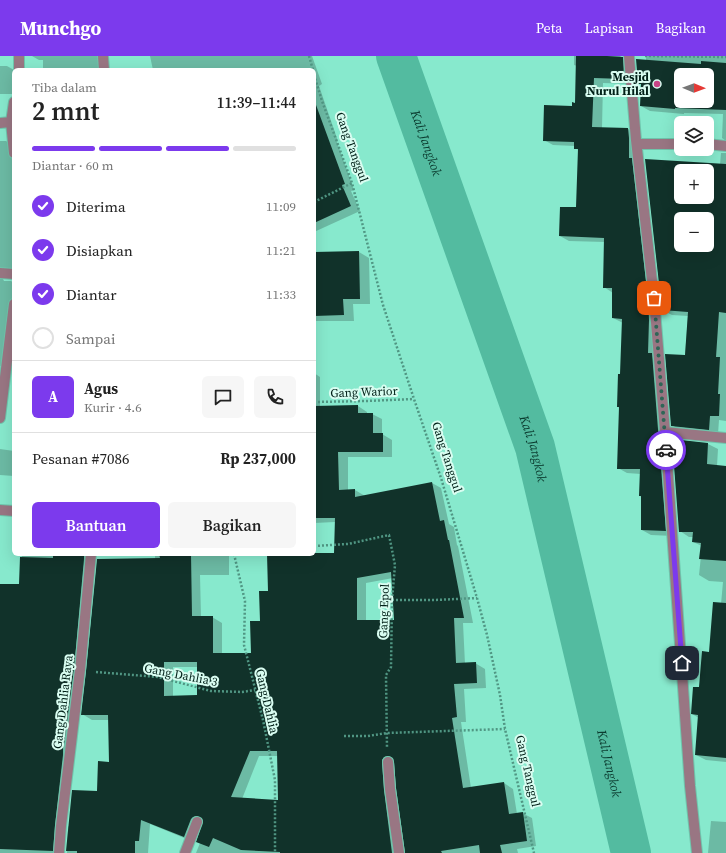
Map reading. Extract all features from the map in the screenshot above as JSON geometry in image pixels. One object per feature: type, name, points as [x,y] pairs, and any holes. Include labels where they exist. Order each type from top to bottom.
[{"type":"street","points":[[19,56],[19,68]]},
{"type":"street","points":[[103,56],[104,68]]},
{"type":"street","points":[[629,56],[636,140],[654,298],[697,853]]},
{"type":"street","points":[[12,115],[12,132]]},
{"type":"street","points":[[0,123],[11,122]]},
{"type":"street","points":[[637,144],[674,144]]},
{"type":"street","points":[[714,145],[726,146]]},
{"type":"street","points":[[0,273],[12,274]]},
{"type":"street","points":[[0,418],[12,320]]},
{"type":"street","points":[[665,432],[726,438]]},
{"type":"street","points":[[0,510],[12,511]]},
{"type":"street","name":"Gang Dahlia Raya","points":[[59,853],[80,670],[91,556]]},
{"type":"street","points":[[388,762],[390,789],[399,853]]},
{"type":"street","points":[[185,853],[197,822]]},
{"type":"path","points":[[308,56],[312,68]]},
{"type":"path","points":[[642,56],[726,57]]},
{"type":"path","name":"Gang Tanggul","points":[[316,82],[352,183],[383,304],[441,478],[477,598],[487,635],[500,695],[505,730],[534,853]]},
{"type":"path","points":[[316,201],[352,183]]},
{"type":"path","name":"Gang Warior","points":[[316,402],[414,399]]},
{"type":"path","name":"Gang Epol","points":[[316,546],[348,544],[389,535],[395,564],[392,600],[391,667],[386,675],[388,762]]},
{"type":"path","name":"Gang Dahlia","points":[[234,556],[245,601],[244,645],[263,720],[274,780],[276,853]]},
{"type":"path","points":[[392,600],[477,598]]},
{"type":"path","name":"Gang Dahlia 3","points":[[80,670],[158,677],[211,691],[242,692],[255,690]]},
{"type":"path","points":[[344,736],[368,736],[387,733],[505,730]]},
{"type":"building","points":[[576,56],[623,57],[624,79],[594,78],[592,127],[628,128],[629,158],[632,158],[648,299],[648,353],[652,353],[666,531],[641,530],[641,496],[639,496],[640,469],[617,469],[619,407],[617,407],[618,374],[620,374],[622,319],[612,318],[612,288],[603,288],[604,238],[559,236],[560,207],[576,207],[578,149],[574,149],[574,142],[543,141],[544,105],[572,106],[572,102],[575,103]]},
{"type":"building","name":"Mesjid Nurul Hilal","points":[[636,59],[701,64],[701,61],[726,63],[726,110],[675,109],[640,106],[641,84],[638,84]]},
{"type":"building","points":[[316,105],[345,184],[342,185],[351,206],[316,222]]},
{"type":"building","points":[[645,159],[726,164],[726,313],[719,312],[716,357],[720,357],[718,394],[720,394],[719,416],[710,416],[709,430],[671,426],[665,354],[685,355],[688,312],[662,310]]},
{"type":"building","points":[[359,251],[360,299],[343,299],[344,315],[316,316],[316,252]]},
{"type":"building","points":[[358,405],[358,413],[373,413],[373,433],[383,433],[383,452],[338,452],[339,490],[355,489],[355,497],[432,482],[440,521],[444,520],[449,540],[464,618],[454,618],[456,663],[476,662],[477,683],[454,684],[457,717],[452,718],[463,788],[504,782],[509,814],[523,812],[527,841],[500,845],[502,853],[480,853],[479,845],[441,851],[442,853],[405,853],[394,762],[393,758],[388,756],[384,757],[382,762],[392,853],[280,853],[241,850],[213,838],[209,847],[196,842],[203,821],[202,818],[196,816],[191,819],[184,837],[141,820],[139,841],[135,841],[135,853],[77,853],[77,851],[66,851],[72,790],[97,791],[98,761],[109,762],[108,715],[81,715],[97,559],[191,556],[192,616],[213,616],[213,653],[251,653],[250,621],[260,621],[259,591],[268,591],[267,556],[316,556],[316,553],[334,553],[335,518],[316,518],[316,406]],"holes":[[[391,572],[394,620],[357,620],[357,578]],[[164,662],[197,662],[197,695],[164,696]],[[250,751],[277,751],[278,800],[231,797]]]},
{"type":"building","points":[[672,439],[708,443],[707,464],[726,466],[726,561],[699,559],[701,543],[692,542],[693,532],[679,532]]},
{"type":"building","points":[[53,556],[84,556],[74,669],[63,744],[53,851],[0,849],[0,584],[19,584],[20,557],[53,558]]},
{"type":"building","points":[[713,602],[726,603],[726,758],[695,755],[698,715],[691,714],[693,687],[699,687],[702,651],[709,652]]},
{"type":"waterway","name":"Kali Jangkok","points":[[396,56],[535,447],[631,853]]},
{"type":"way so far","points":[[654,298],[666,450]]},
{"type":"place","name":"Mesjid Nurul Hilal","points":[[657,84]]},
{"type":"route","points":[[666,450],[682,663]]}]
